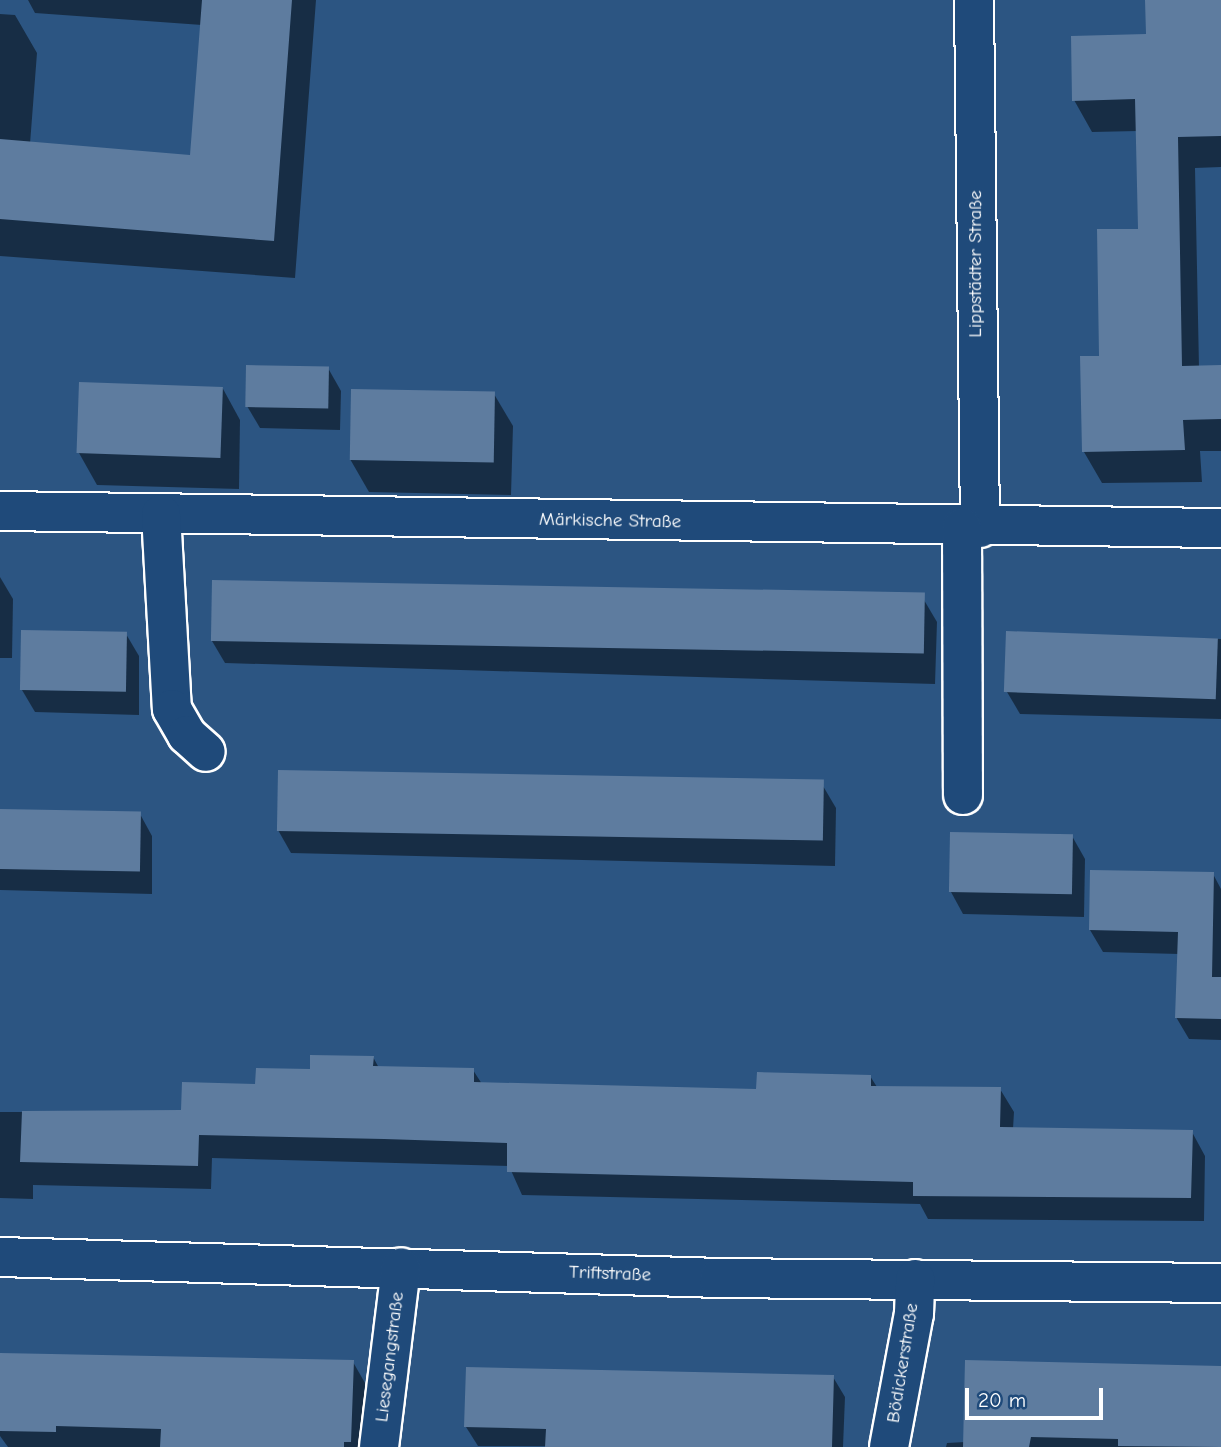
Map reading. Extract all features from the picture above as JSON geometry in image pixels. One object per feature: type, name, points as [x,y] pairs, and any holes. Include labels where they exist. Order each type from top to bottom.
[{"type":"street","name":"Lippstädter Straße","points":[[963,795],[971,527],[974,0]]},
{"type":"street","name":"Märkische Straße","points":[[0,511],[971,527],[1221,528]]},
{"type":"street","points":[[160,514],[172,709],[187,735],[206,752]]},
{"type":"street","name":"Triftstraße","points":[[0,1257],[915,1279],[1221,1283]]},
{"type":"street","name":"Liesegangstraße","points":[[379,1447],[401,1267]]},
{"type":"street","name":"Bödickerstraße","points":[[889,1447],[914,1314],[915,1279]]},
{"type":"building","points":[[202,0],[292,0],[274,241],[0,219],[0,139],[190,155]]},
{"type":"building","points":[[1145,0],[1221,0],[1221,136],[1178,137],[1182,366],[1221,365],[1221,419],[1183,420],[1185,450],[1082,452],[1080,356],[1099,356],[1097,229],[1138,229],[1135,99],[1072,101],[1071,36],[1146,34]]},
{"type":"building","points":[[246,365],[329,366],[328,408],[245,407]]},
{"type":"building","points":[[79,382],[223,387],[220,458],[77,453]]},
{"type":"building","points":[[351,389],[495,392],[494,463],[350,460]]},
{"type":"building","points":[[212,580],[925,592],[924,653],[211,641]]},
{"type":"building","points":[[21,630],[127,632],[126,692],[20,690]]},
{"type":"building","points":[[1006,631],[1218,638],[1216,699],[1004,692]]},
{"type":"building","points":[[278,770],[824,780],[823,841],[277,831]]},
{"type":"building","points":[[0,809],[141,811],[140,871],[0,869]]},
{"type":"building","points":[[950,832],[1073,834],[1072,894],[949,892]]},
{"type":"building","points":[[1090,870],[1214,872],[1212,977],[1221,977],[1221,1019],[1175,1018],[1178,932],[1089,930]]},
{"type":"building","points":[[310,1055],[374,1056],[373,1066],[474,1068],[474,1082],[756,1089],[757,1072],[871,1075],[871,1086],[1001,1087],[1000,1127],[1193,1130],[1191,1198],[913,1196],[913,1182],[507,1172],[507,1143],[384,1139],[199,1135],[198,1166],[20,1162],[22,1111],[181,1110],[182,1082],[255,1084],[256,1068],[310,1069]]},
{"type":"building","points":[[0,1353],[354,1360],[351,1442],[344,1442],[344,1447],[160,1447],[161,1429],[56,1426],[56,1432],[0,1431]]},
{"type":"building","points":[[965,1360],[1221,1366],[1221,1447],[1118,1446],[1118,1439],[1031,1437],[1029,1447],[963,1447]]},
{"type":"building","points":[[466,1367],[834,1375],[832,1447],[545,1447],[546,1429],[464,1427]]}]
